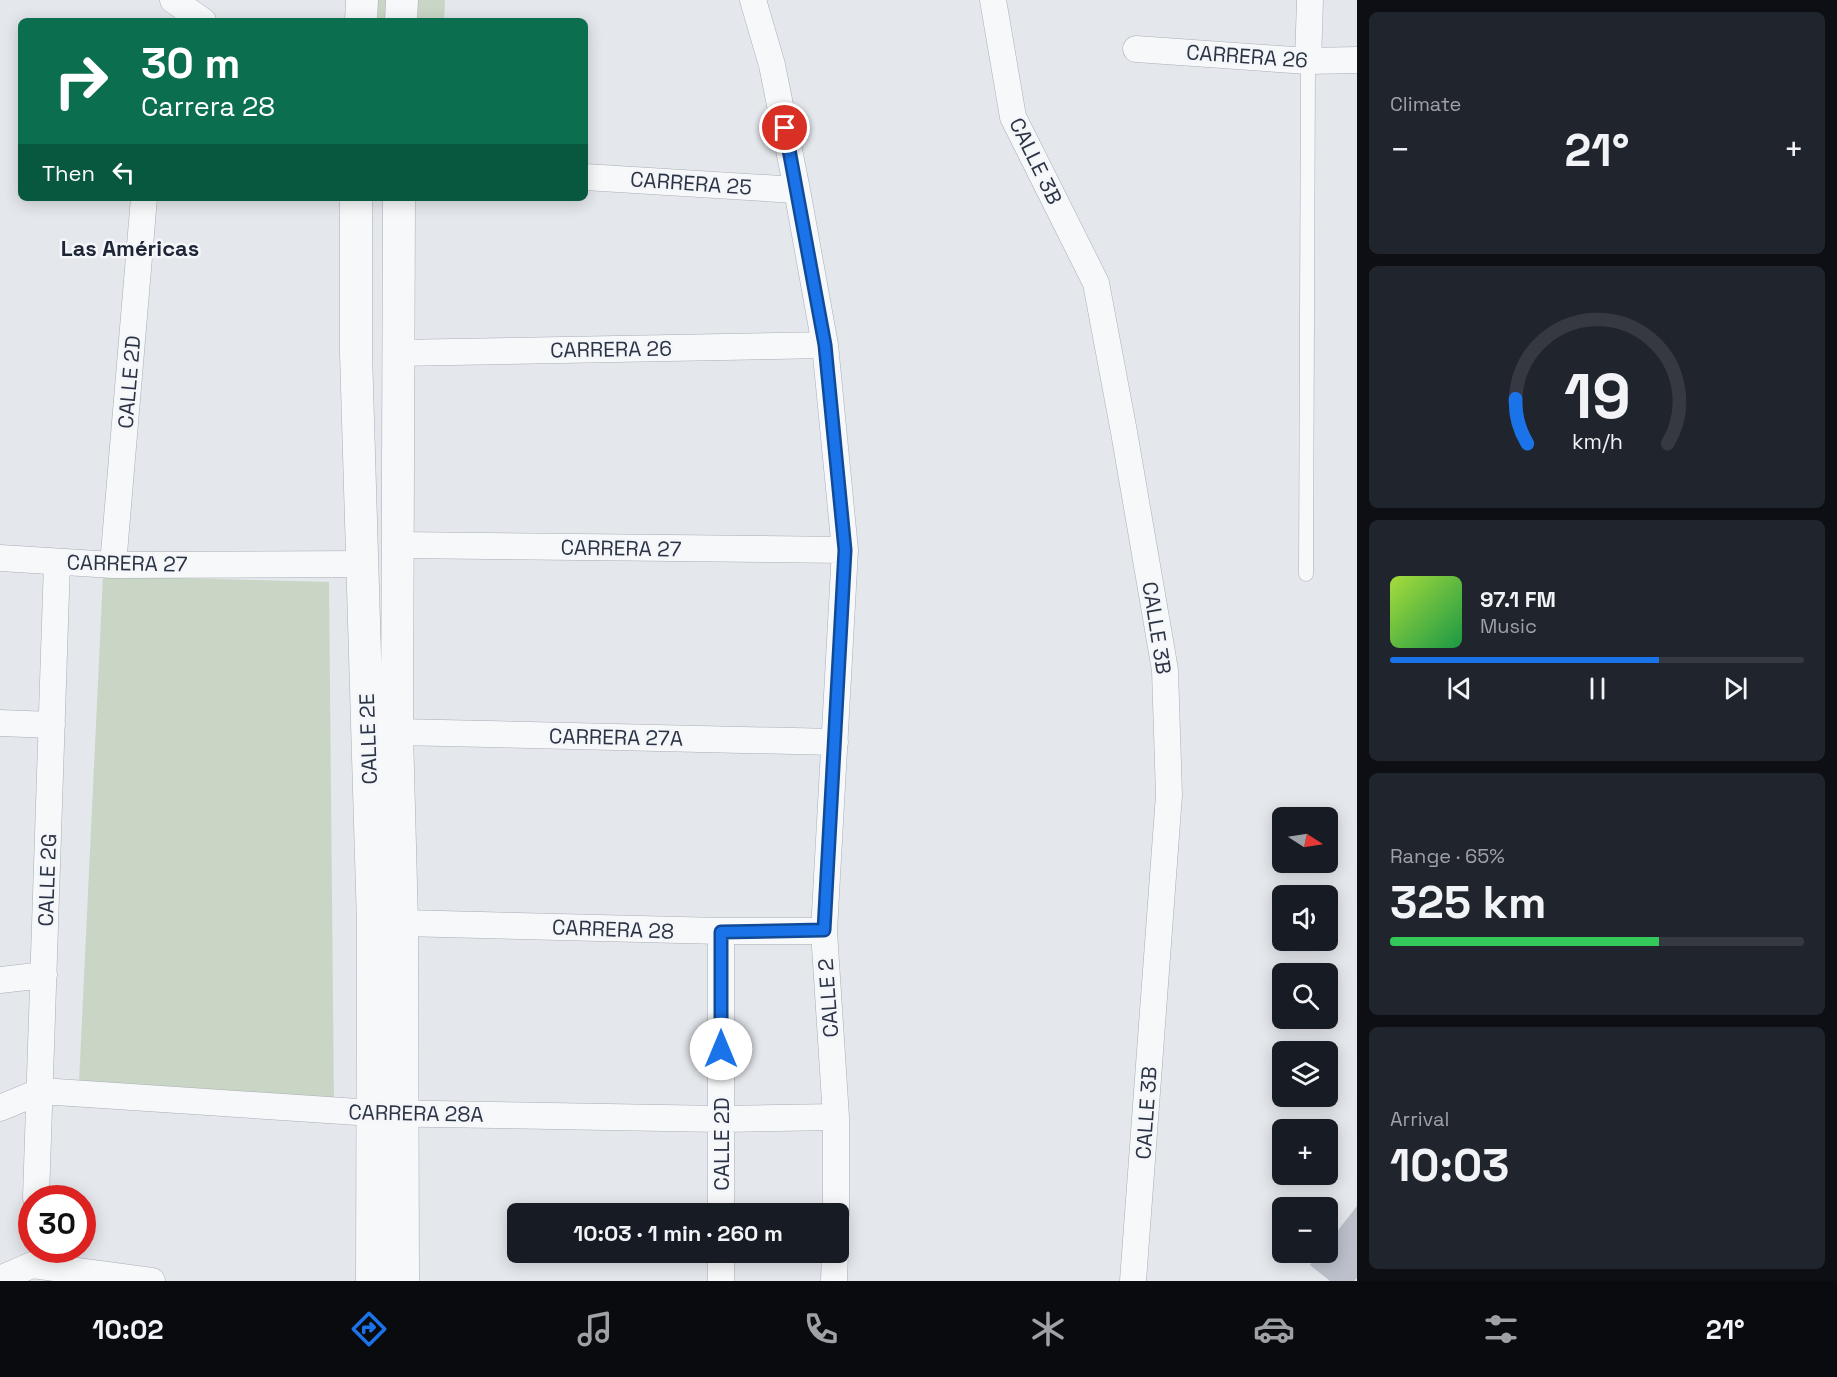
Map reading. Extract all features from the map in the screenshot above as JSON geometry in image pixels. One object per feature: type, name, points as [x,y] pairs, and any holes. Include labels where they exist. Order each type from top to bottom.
[{"type":"street","points":[[167,18],[173,0],[199,18]]},
{"type":"street","points":[[361,18],[362,0]]},
{"type":"street","points":[[402,0],[402,18]]},
{"type":"street","name":"CALLE 2","points":[[753,0],[772,65],[825,345],[845,550],[824,930],[836,1117],[836,1203]]},
{"type":"street","name":"CALLE 3B","points":[[993,0],[1013,117],[1096,283],[1125,432],[1165,670],[1169,795],[1133,1281]]},
{"type":"street","points":[[1308,61],[1310,0]]},
{"type":"street","name":"CARRERA 26","points":[[1136,49],[1308,61],[1357,60]]},
{"type":"street","name":"CARRERA 25","points":[[588,177],[797,190]]},
{"type":"street","name":"CALLE 2D","points":[[114,565],[144,201]]},
{"type":"street","name":"CALLE 2E","points":[[356,201],[356,353],[373,924],[403,1281]]},
{"type":"street","name":"CALLE 2E","points":[[372,1281],[388,1113],[402,923],[397,732],[399,201]]},
{"type":"street","name":"CARRERA 26","points":[[397,353],[825,345]]},
{"type":"street","name":"CARRERA 27","points":[[397,545],[845,550]]},
{"type":"street","name":"CARRERA 27","points":[[0,558],[114,565],[363,564]]},
{"type":"street","name":"CALLE 2G","points":[[37,1185],[57,562]]},
{"type":"street","points":[[0,723],[52,725]]},
{"type":"street","name":"CARRERA 27A","points":[[397,732],[835,742]]},
{"type":"street","name":"CARRERA 28","points":[[402,923],[721,932],[824,930]]},
{"type":"street","name":"CALLE 2D","points":[[721,932],[721,1203]]},
{"type":"street","points":[[0,980],[45,975]]},
{"type":"street","name":"CARRERA 28A","points":[[0,1108],[41,1091],[388,1113],[721,1119],[836,1117]]},
{"type":"street","points":[[721,1263],[721,1281]]},
{"type":"street","points":[[834,1281],[835,1263]]},
{"type":"street","points":[[0,1279],[33,1265],[152,1281]]},
{"type":"lane","points":[[1306,574],[1308,61]]},
{"type":"green space","points":[[364,0],[445,0],[444,18],[362,18]]},
{"type":"green space","points":[[103,576],[329,582],[334,1108],[79,1083]]},
{"type":"building","points":[[1357,1206],[1357,1278],[1354,1281],[1330,1281],[1310,1265],[1312,1263],[1338,1263],[1338,1230]]},
{"type":"district","name":"Las Américas","points":[[130,248]]},
{"type":"route","points":[[721,1049],[721,932],[824,930],[845,550],[825,345],[785,128]]}]
